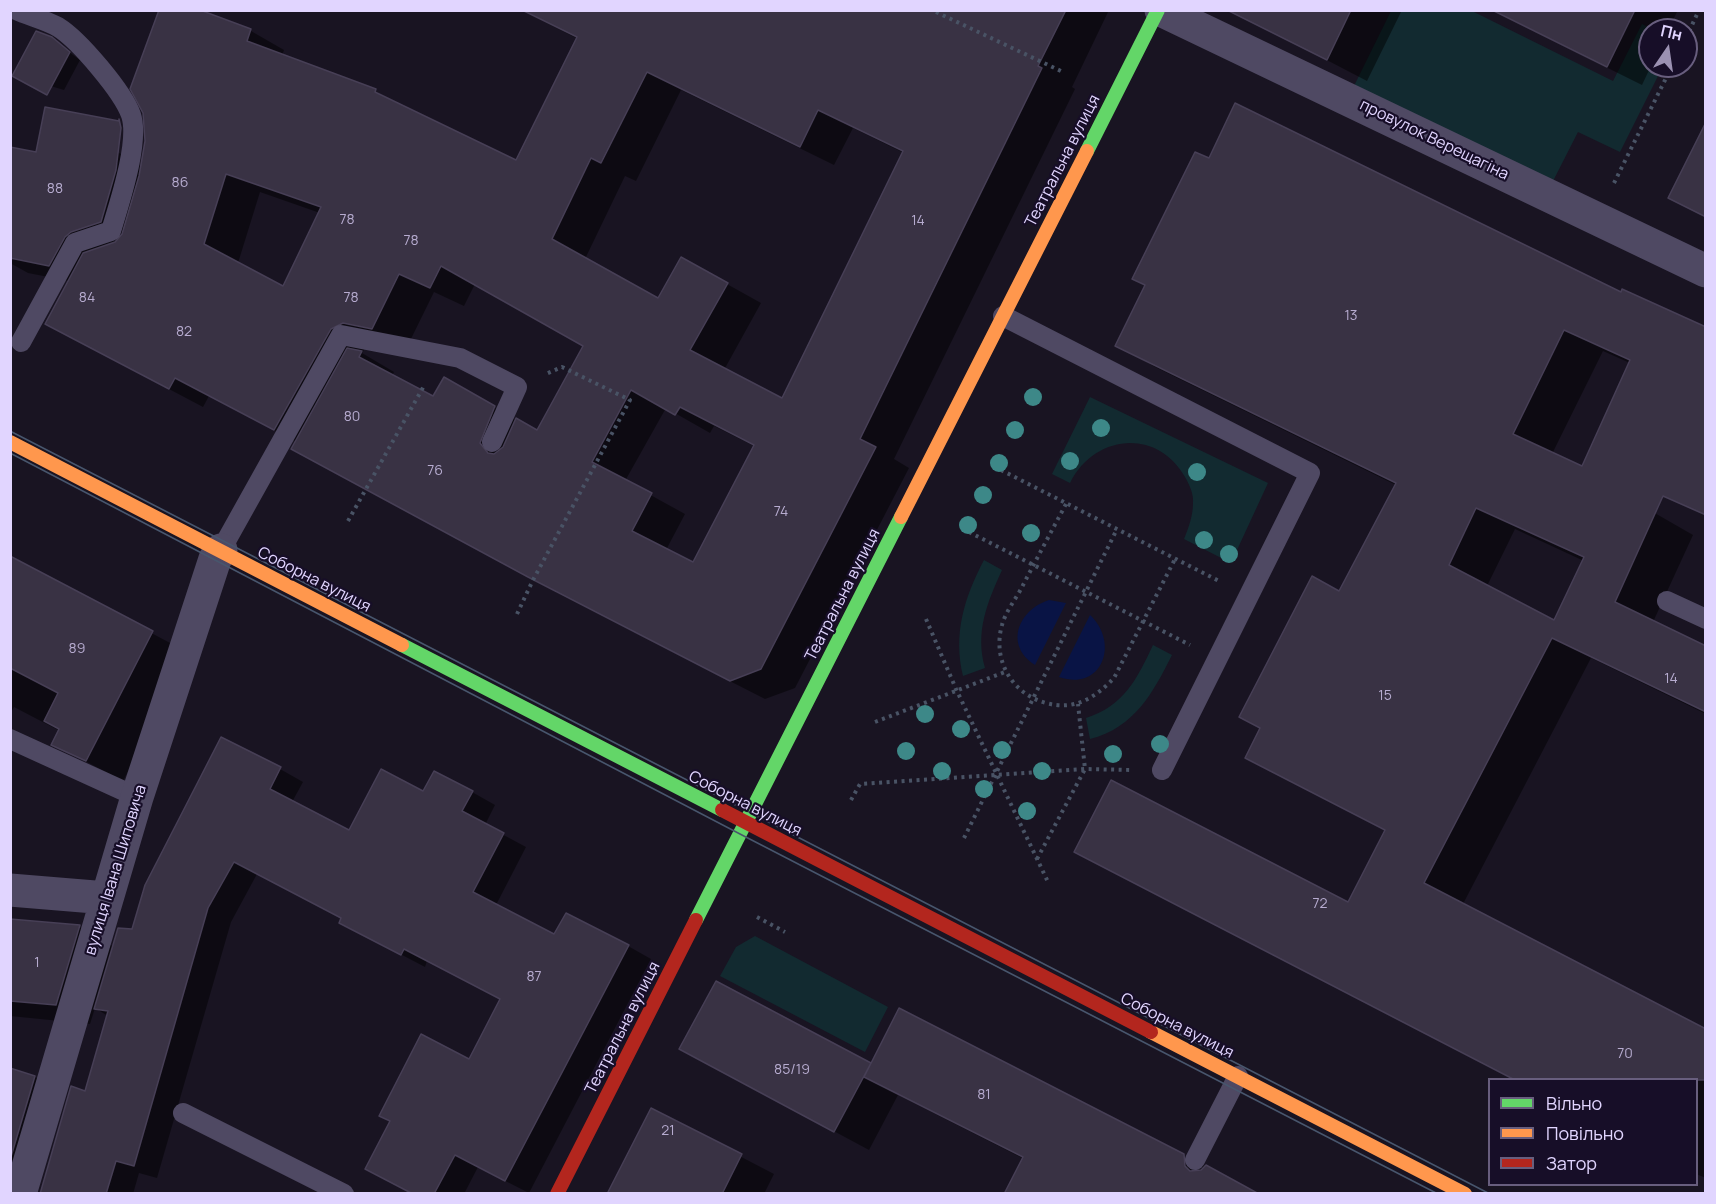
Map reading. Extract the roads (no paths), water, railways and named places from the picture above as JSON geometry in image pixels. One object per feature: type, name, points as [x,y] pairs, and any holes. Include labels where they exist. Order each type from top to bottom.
[{"type":"main road","name":"Театральна вулиця","points":[[557,1194],[1160,10]]},
{"type":"main road","name":"Соборна вулиця","points":[[10,442],[1465,1194]]},
{"type":"street","name":"провулок Верещагіна","points":[[1160,10],[1706,271]]},
{"type":"street","name":"вулиця Івана Шиповича","points":[[20,1194],[137,797],[215,558],[221,550]]},
{"type":"street","points":[[10,890],[107,898]]},
{"type":"lane","points":[[16,10],[59,28],[107,75],[131,116],[131,152],[122,195],[111,231],[75,243],[21,342]]},
{"type":"lane","points":[[1004,316],[1310,473],[1162,770]]},
{"type":"lane","points":[[221,550],[340,335],[460,358],[517,387],[492,442]]},
{"type":"lane","points":[[1667,601],[1706,619]]},
{"type":"lane","points":[[10,739],[137,797]]},
{"type":"lane","points":[[1195,1160],[1238,1076]]},
{"type":"lane","points":[[183,1113],[344,1194]]},
{"type":"tram line","points":[[10,431],[1490,1194]]},
{"type":"tram line","points":[[10,453],[740,834],[1438,1194]]}]
